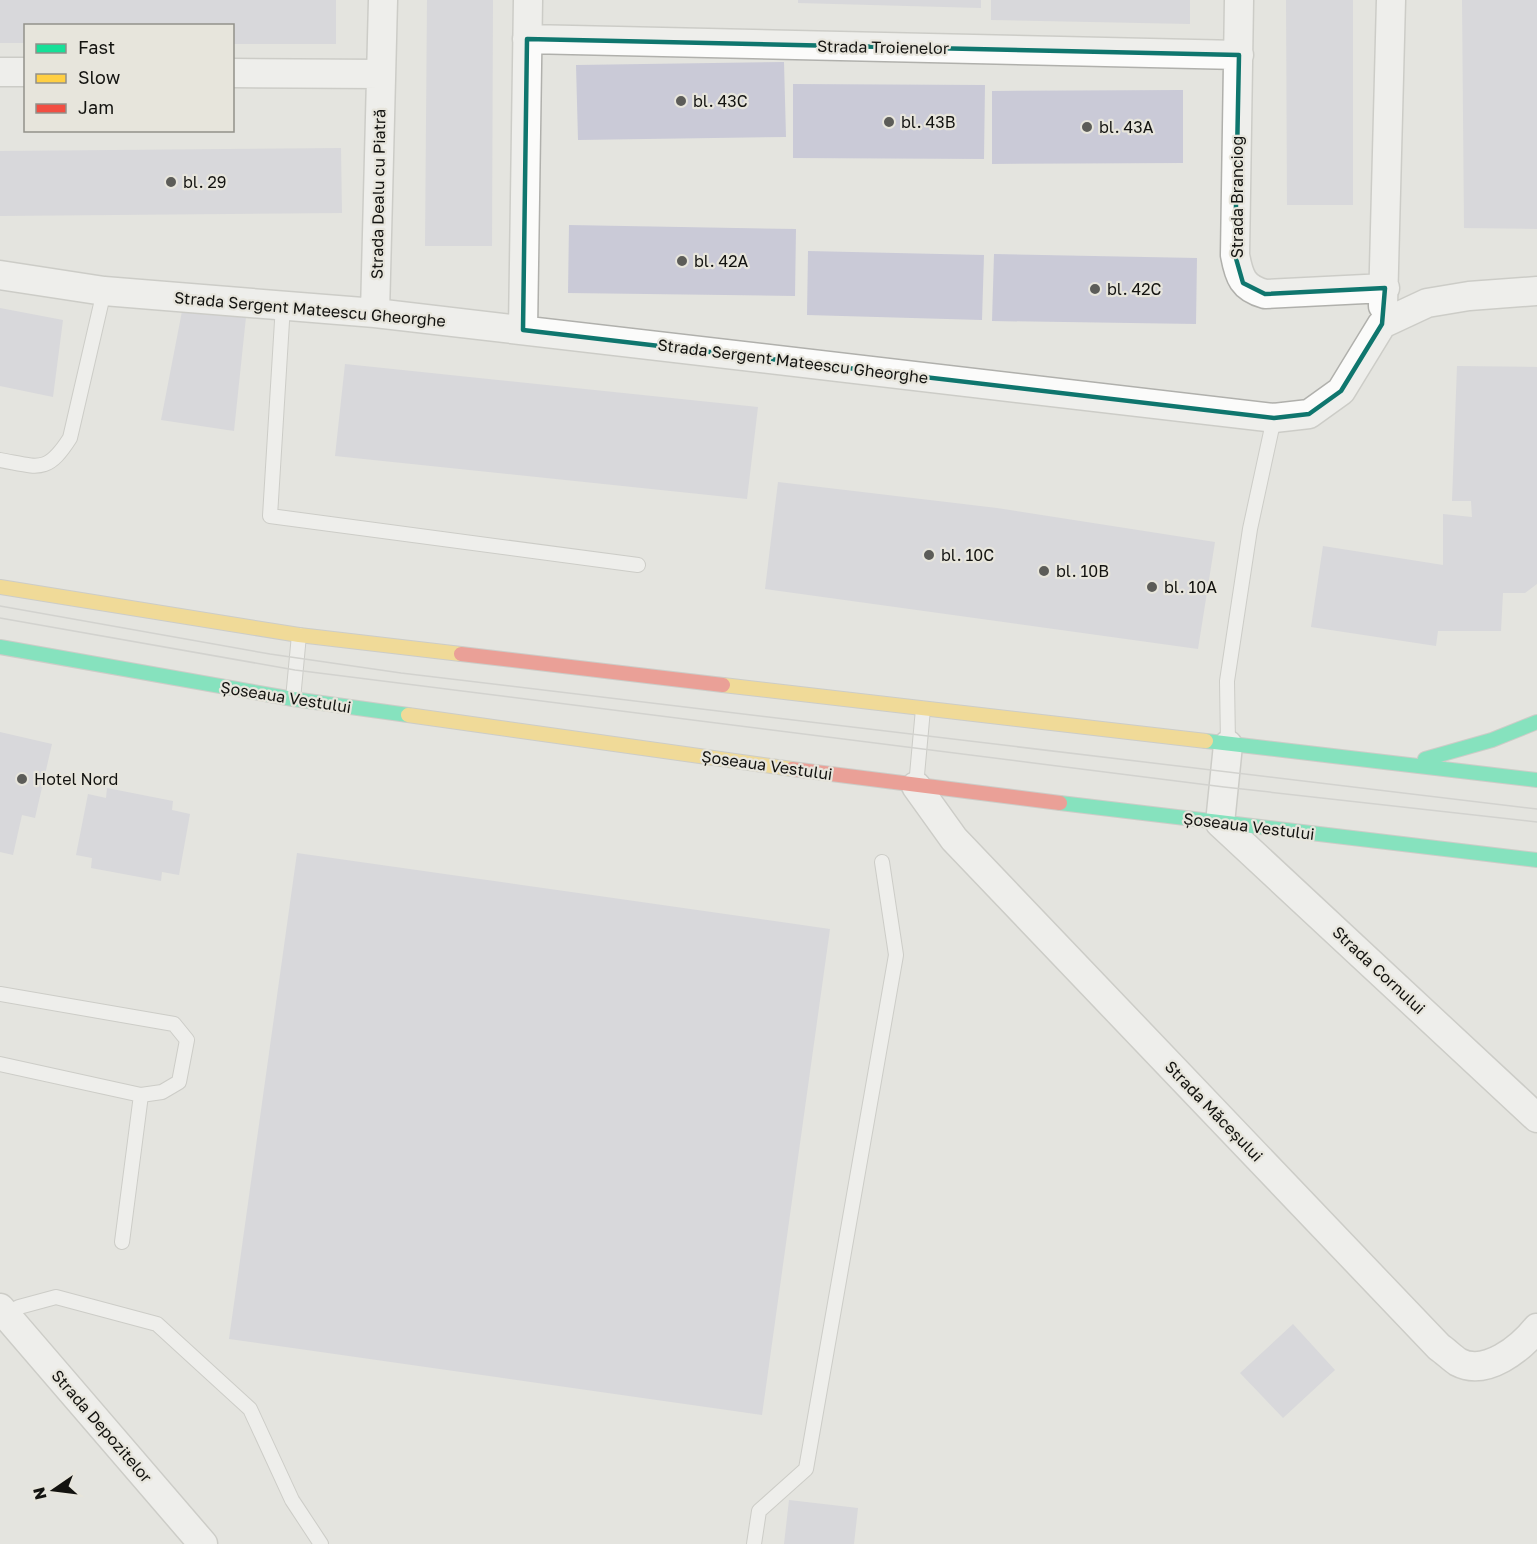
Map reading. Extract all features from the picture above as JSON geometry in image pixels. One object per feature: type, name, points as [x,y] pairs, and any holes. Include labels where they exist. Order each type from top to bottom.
[{"type":"main road","points":[[0,587],[299,635],[1228,745],[1412,763],[1537,780]]},
{"type":"main road","name":"Șoseaua Vestului","points":[[0,647],[293,699],[916,786],[1537,860]]},
{"type":"main road","points":[[1412,763],[1492,740],[1537,722]]},
{"type":"street","name":"Strada Dealu cu Piatră","points":[[375,314],[382,0]]},
{"type":"street","points":[[523,330],[528,0]]},
{"type":"street","name":"Strada Branciog","points":[[1239,0],[1235,255],[1243,283],[1252,291],[1266,294],[1384,288]]},
{"type":"street","points":[[1391,0],[1382,324],[1427,303],[1469,296],[1537,291]]},
{"type":"street","name":"Strada Troienelor","points":[[527,39],[1239,55]]},
{"type":"street","points":[[0,72],[24,72]]},
{"type":"street","points":[[234,73],[381,74]]},
{"type":"street","name":"Strada Sergent Mateescu Gheorghe","points":[[0,275],[104,291],[283,305],[523,330],[1274,418],[1309,414],[1341,391],[1382,324]]},
{"type":"street","points":[[1220,822],[1228,745]]},
{"type":"street","name":"Strada Măceșului","points":[[916,786],[954,839],[1439,1347],[1460,1363],[1481,1366],[1507,1356],[1525,1344],[1537,1328]]},
{"type":"street","name":"Strada Cornului","points":[[1220,822],[1537,1118]]},
{"type":"street","name":"Strada Depozitelor","points":[[3,1311],[203,1544]]},
{"type":"lane","points":[[0,460],[44,466],[57,457],[70,438],[104,291]]},
{"type":"lane","points":[[283,305],[270,516],[638,565]]},
{"type":"lane","points":[[1228,745],[1227,681],[1250,529],[1274,418]]},
{"type":"lane","points":[[293,699],[299,635]]},
{"type":"lane","points":[[916,786],[923,709]]},
{"type":"lane","points":[[754,1544],[759,1511],[806,1469],[896,955],[882,862]]},
{"type":"lane","points":[[0,994],[174,1024],[187,1040],[180,1082],[162,1092],[141,1095],[0,1064]]},
{"type":"lane","points":[[122,1242],[141,1095]]},
{"type":"lane","points":[[3,1311],[56,1297],[157,1324],[250,1409],[292,1500],[321,1544]]},
{"type":"highlighted area","points":[[527,39],[1239,55],[1235,255],[1243,283],[1265,294],[1385,288],[1382,324],[1341,391],[1309,414],[1274,418],[523,330]]},
{"type":"building","points":[[0,0],[336,0],[336,44],[234,44],[234,24],[24,24],[24,43],[0,43]]},
{"type":"building","points":[[427,0],[493,0],[492,246],[425,246]]},
{"type":"building","points":[[798,0],[981,0],[981,8],[798,3]]},
{"type":"building","points":[[991,0],[1190,0],[1190,24],[991,20]]},
{"type":"building","points":[[1286,0],[1353,0],[1353,205],[1287,205]]},
{"type":"building","points":[[1462,0],[1537,0],[1537,229],[1464,228]]},
{"type":"building","name":"bl. 43C","points":[[784,62],[786,137],[578,140],[576,65]]},
{"type":"building","name":"bl. 43B","points":[[793,84],[985,85],[984,159],[793,158]]},
{"type":"building","name":"bl. 43A","points":[[1183,90],[1183,163],[992,164],[992,91]]},
{"type":"building","name":"bl. 29","points":[[341,148],[342,213],[0,216],[0,151]]},
{"type":"building","name":"bl. 42A","points":[[569,225],[796,229],[795,296],[568,293]]},
{"type":"building","points":[[808,251],[984,255],[982,320],[807,315]]},
{"type":"building","name":"bl. 42C","points":[[994,254],[1197,258],[1196,324],[992,321]]},
{"type":"building","points":[[183,306],[246,317],[234,431],[161,420]]},
{"type":"building","points":[[0,308],[63,320],[53,397],[0,386]]},
{"type":"building","points":[[345,364],[758,407],[747,499],[335,456]]},
{"type":"building","points":[[1457,366],[1537,367],[1537,584],[1525,593],[1503,593],[1501,631],[1438,631],[1436,646],[1311,627],[1323,546],[1443,565],[1443,514],[1472,517],[1471,501],[1452,501]]},
{"type":"building","points":[[778,482],[997,508],[1215,542],[1198,649],[765,589]]},
{"type":"building","name":"Hotel Nord","points":[[0,732],[52,744],[35,818],[22,815],[13,855],[0,852]]},
{"type":"building","points":[[107,788],[173,801],[172,810],[190,814],[179,875],[162,872],[161,881],[91,868],[92,858],[76,855],[88,794],[106,798]]},
{"type":"building","points":[[297,853],[830,929],[762,1415],[229,1339]]},
{"type":"building","points":[[1293,1324],[1335,1370],[1283,1418],[1240,1373]]},
{"type":"building","points":[[789,1500],[858,1508],[854,1544],[784,1544]]},
{"type":"tram line","points":[[0,606],[270,654],[401,673],[1537,809]]},
{"type":"tram line","points":[[0,618],[295,670],[1224,787],[1537,822]]},
{"type":"traffic: fast","points":[[0,647],[293,699],[408,715]]},
{"type":"traffic: fast","points":[[1425,759],[1492,740],[1537,722]]},
{"type":"traffic: fast","points":[[1206,741],[1537,780]]},
{"type":"traffic: fast","points":[[1060,803],[1537,860]]},
{"type":"traffic: slow","points":[[0,587],[299,635],[461,654]]},
{"type":"traffic: slow","points":[[723,685],[1206,741]]},
{"type":"traffic: slow","points":[[408,715],[792,769]]},
{"type":"traffic: jam","points":[[461,654],[723,685]]},
{"type":"traffic: jam","points":[[792,769],[1060,803]]},
{"type":"place","name":"bl. 43C","points":[[681,101]]},
{"type":"place","name":"bl. 43B","points":[[889,122]]},
{"type":"place","name":"bl. 43A","points":[[1087,127]]},
{"type":"place","name":"bl. 29","points":[[171,182]]},
{"type":"place","name":"bl. 42A","points":[[682,261]]},
{"type":"place","name":"bl. 42C","points":[[1095,289]]},
{"type":"place","name":"bl. 10C","points":[[929,555]]},
{"type":"place","name":"bl. 10B","points":[[1044,571]]},
{"type":"place","name":"bl. 10A","points":[[1152,587]]},
{"type":"place","name":"Hotel Nord","points":[[22,779]]}]
